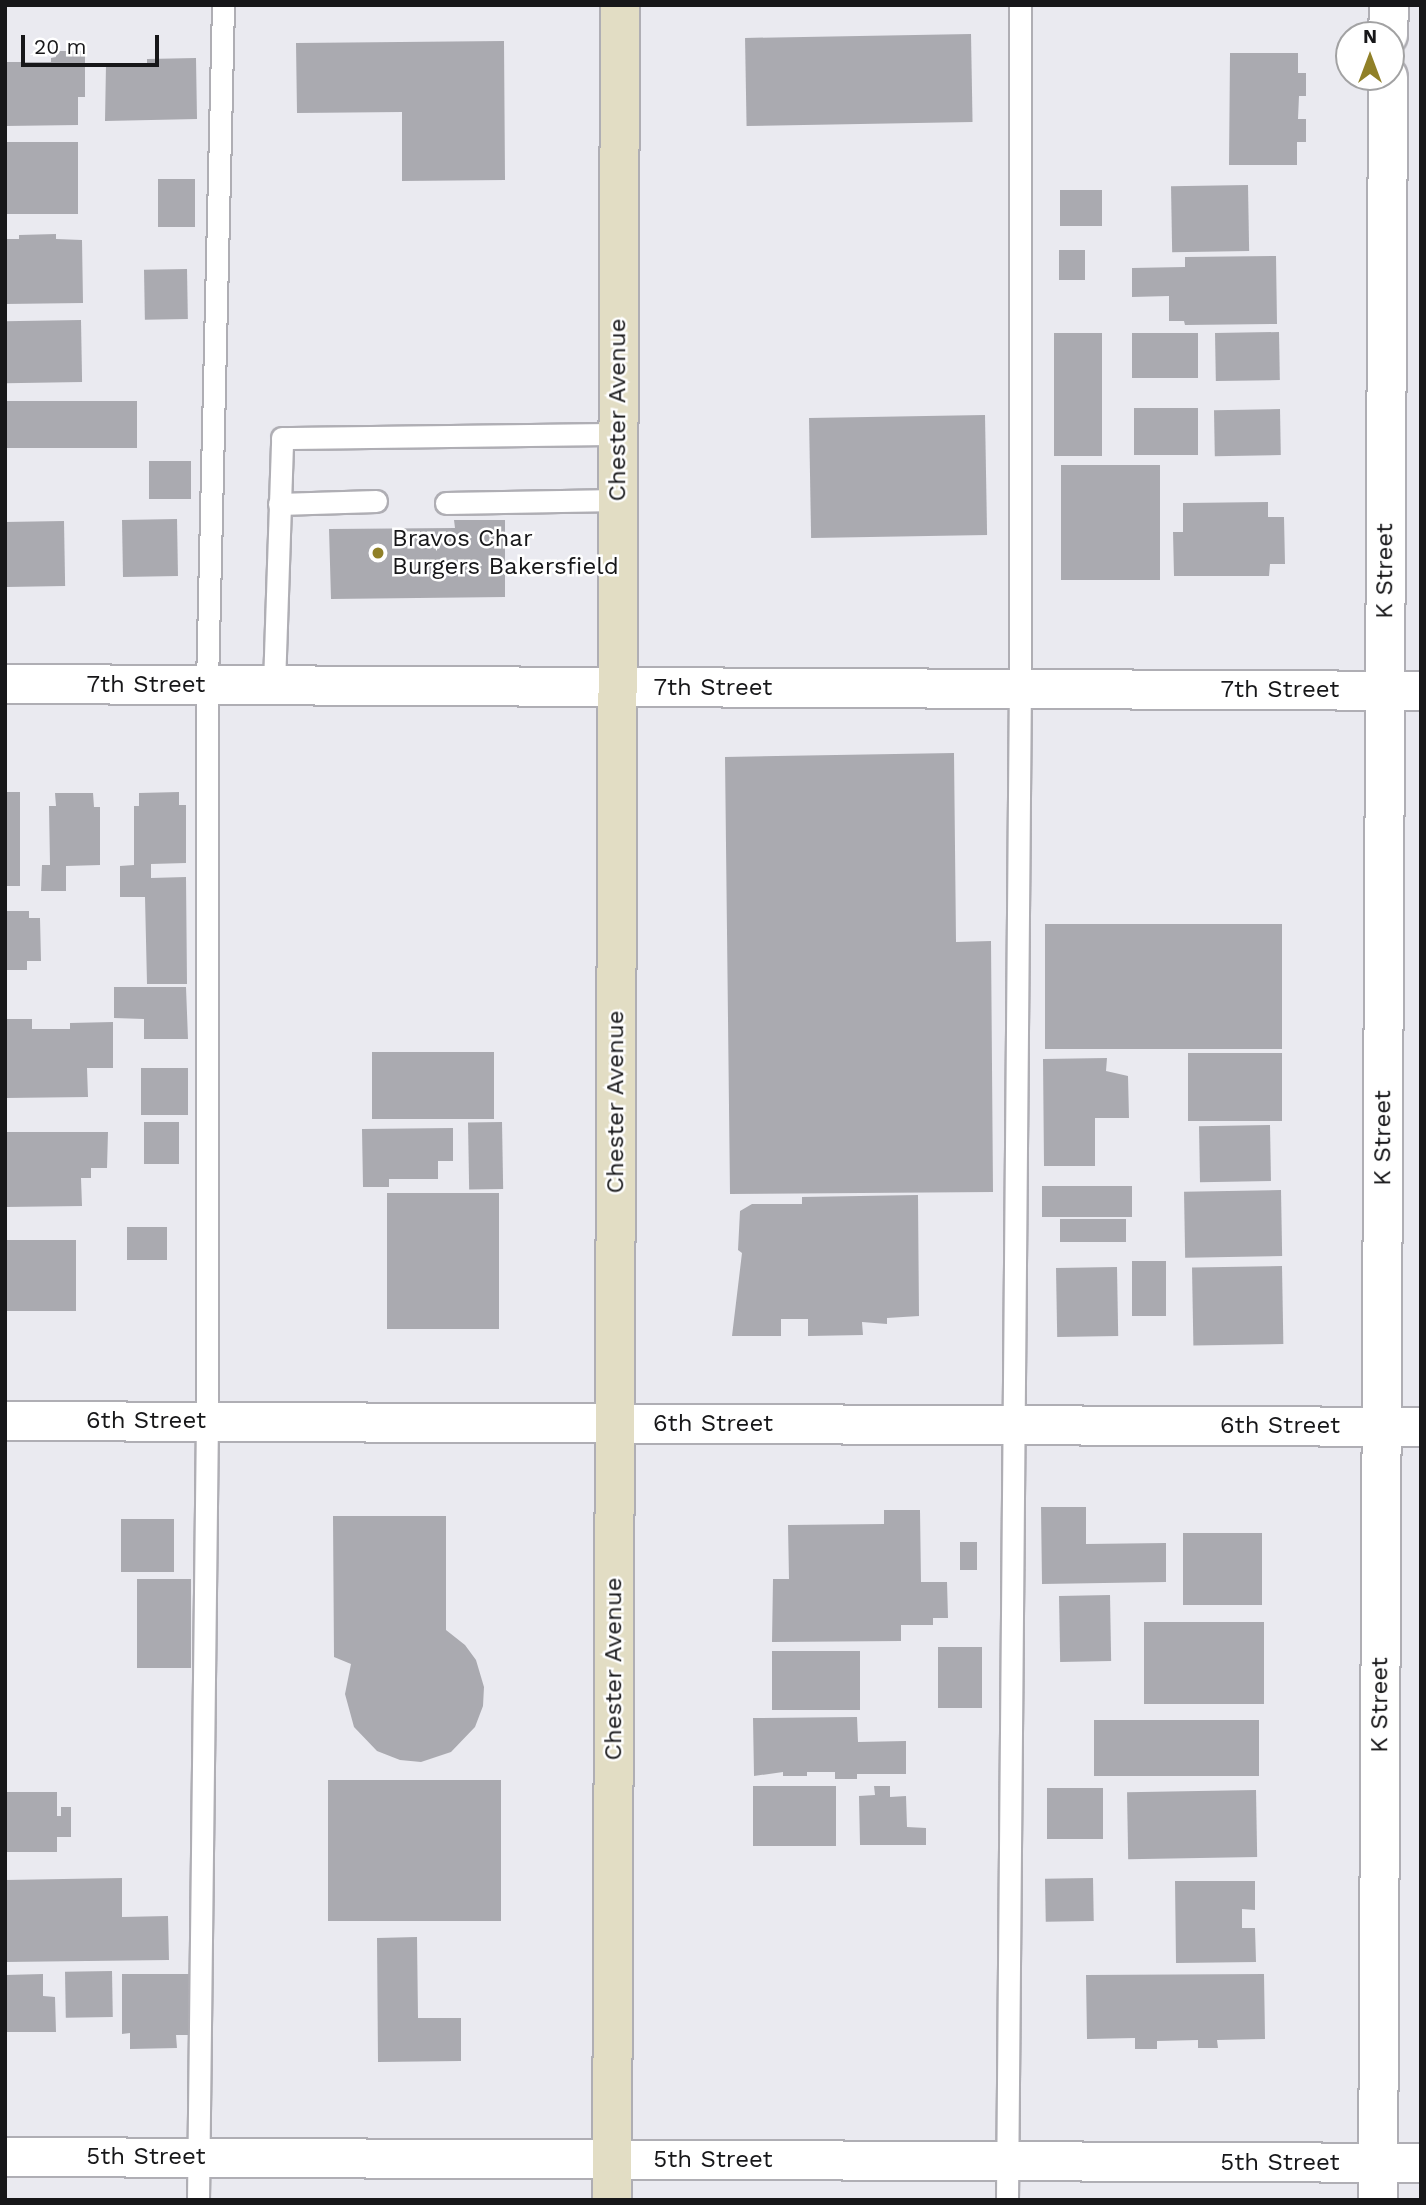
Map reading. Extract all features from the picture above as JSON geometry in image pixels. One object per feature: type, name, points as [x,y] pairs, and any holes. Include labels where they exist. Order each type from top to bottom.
[{"type":"main road","name":"Chester Avenue","points":[[612,2200],[620,5]]},
{"type":"street","name":"K Street","points":[[1378,2181],[1381,1427],[1403,691],[1388,91]]},
{"type":"street","name":"7th Street","points":[[5,684],[1403,691]]},
{"type":"street","name":"6th Street","points":[[5,1420],[1421,1427]]},
{"type":"street","name":"5th Street","points":[[5,2157],[1006,2161],[1378,2181],[1421,2163]]},
{"type":"lane","points":[[198,2200],[207,1421],[207,684],[223,5]]},
{"type":"lane","points":[[1007,2200],[1020,689],[1020,5]]},
{"type":"lane","points":[[274,685],[282,438],[618,435]]},
{"type":"lane","points":[[446,503],[618,500]]},
{"type":"lane","points":[[279,504],[376,501]]},
{"type":"building","points":[[971,34],[973,122],[747,126],[745,38]]},
{"type":"building","points":[[504,41],[505,180],[402,181],[402,112],[297,113],[296,43]]},
{"type":"building","points":[[56,51],[85,51],[85,97],[78,97],[78,125],[5,126],[5,62],[51,62],[51,58],[56,57]]},
{"type":"building","points":[[1230,53],[1298,53],[1298,73],[1306,73],[1306,96],[1299,96],[1298,119],[1306,119],[1306,142],[1297,142],[1297,165],[1229,165]]},
{"type":"building","points":[[196,58],[197,119],[105,121],[106,64],[147,64],[147,59]]},
{"type":"building","points":[[5,142],[78,142],[78,214],[5,214]]},
{"type":"building","points":[[158,179],[195,179],[195,227],[158,227]]},
{"type":"building","points":[[1248,185],[1249,251],[1172,252],[1171,186]]},
{"type":"building","points":[[1060,190],[1102,190],[1102,226],[1060,226]]},
{"type":"building","points":[[56,234],[56,239],[82,240],[83,303],[5,304],[5,239],[19,239],[19,235]]},
{"type":"building","points":[[1059,250],[1085,250],[1085,280],[1059,280]]},
{"type":"building","points":[[1276,256],[1277,324],[1185,325],[1184,321],[1169,321],[1169,296],[1132,297],[1132,268],[1185,267],[1185,257]]},
{"type":"building","points":[[187,269],[188,319],[145,320],[144,270]]},
{"type":"building","points":[[81,320],[82,382],[6,383],[5,321]]},
{"type":"building","points":[[1279,332],[1280,380],[1216,381],[1215,333]]},
{"type":"building","points":[[1054,333],[1102,333],[1102,456],[1054,456]]},
{"type":"building","points":[[1132,333],[1198,333],[1198,378],[1132,378]]},
{"type":"building","points":[[5,401],[137,401],[137,448],[5,448]]},
{"type":"building","points":[[1134,408],[1198,408],[1198,455],[1134,455]]},
{"type":"building","points":[[1280,409],[1281,455],[1215,456],[1214,410]]},
{"type":"building","points":[[985,415],[987,535],[811,538],[809,418]]},
{"type":"building","points":[[149,461],[191,461],[191,499],[149,499]]},
{"type":"building","points":[[1061,465],[1160,465],[1160,580],[1061,580]]},
{"type":"building","points":[[1268,502],[1268,517],[1284,517],[1285,564],[1270,564],[1269,576],[1174,576],[1173,532],[1183,532],[1183,503]]},
{"type":"building","points":[[177,519],[178,576],[123,577],[122,520]]},
{"type":"building","points":[[454,520],[505,520],[505,597],[331,599],[329,529],[455,528]]},
{"type":"building","points":[[64,521],[65,586],[6,587],[5,522]]},
{"type":"building","points":[[954,753],[956,942],[991,941],[993,1192],[730,1194],[725,757]]},
{"type":"building","points":[[5,792],[20,792],[20,886],[5,886]]},
{"type":"building","points":[[179,792],[179,805],[186,805],[186,863],[151,864],[151,878],[186,877],[187,984],[147,984],[145,897],[120,897],[120,866],[134,865],[134,806],[139,806],[139,793]]},
{"type":"building","points":[[55,793],[93,793],[94,807],[100,807],[100,865],[66,866],[66,891],[41,891],[42,865],[50,865],[49,806],[56,806]]},
{"type":"building","points":[[5,911],[29,911],[29,918],[40,918],[41,961],[27,961],[27,970],[5,970]]},
{"type":"building","points":[[1045,924],[1282,924],[1282,1049],[1045,1049]]},
{"type":"building","points":[[114,987],[186,987],[188,1039],[144,1039],[144,1019],[114,1018]]},
{"type":"building","points":[[5,1019],[32,1019],[32,1029],[70,1029],[70,1023],[113,1022],[113,1068],[87,1068],[88,1097],[5,1098]]},
{"type":"building","points":[[372,1052],[494,1052],[494,1119],[372,1119]]},
{"type":"building","points":[[1188,1053],[1282,1053],[1282,1121],[1188,1121]]},
{"type":"building","points":[[1107,1058],[1106,1071],[1128,1076],[1129,1118],[1095,1118],[1095,1166],[1044,1166],[1043,1059]]},
{"type":"building","points":[[141,1068],[188,1068],[188,1115],[141,1115]]},
{"type":"building","points":[[144,1122],[179,1122],[179,1164],[144,1164]]},
{"type":"building","points":[[502,1122],[503,1189],[469,1190],[468,1123]]},
{"type":"building","points":[[1270,1125],[1271,1181],[1200,1182],[1199,1126]]},
{"type":"building","points":[[453,1128],[453,1161],[438,1161],[438,1179],[389,1179],[389,1187],[363,1187],[362,1129]]},
{"type":"building","points":[[5,1132],[108,1132],[107,1168],[91,1168],[91,1178],[81,1178],[82,1206],[5,1207]]},
{"type":"building","points":[[1042,1186],[1132,1186],[1132,1217],[1042,1217]]},
{"type":"building","points":[[1281,1190],[1282,1256],[1185,1258],[1184,1192]]},
{"type":"building","points":[[387,1193],[499,1193],[499,1329],[387,1329]]},
{"type":"building","points":[[918,1195],[919,1316],[887,1318],[887,1324],[862,1322],[863,1335],[808,1336],[808,1319],[781,1319],[781,1336],[732,1336],[742,1253],[738,1250],[740,1211],[752,1204],[802,1204],[802,1197]]},
{"type":"building","points":[[1060,1219],[1126,1219],[1126,1242],[1060,1242]]},
{"type":"building","points":[[127,1227],[167,1227],[167,1260],[127,1260]]},
{"type":"building","points":[[5,1240],[76,1240],[76,1311],[5,1311]]},
{"type":"building","points":[[1132,1261],[1166,1261],[1166,1316],[1132,1316]]},
{"type":"building","points":[[1282,1266],[1283,1344],[1193,1346],[1192,1268]]},
{"type":"building","points":[[1117,1267],[1118,1336],[1057,1337],[1056,1268]]},
{"type":"building","points":[[1041,1507],[1086,1507],[1086,1544],[1166,1543],[1166,1582],[1042,1584]]},
{"type":"building","points":[[884,1510],[920,1510],[921,1582],[947,1582],[948,1618],[933,1618],[933,1625],[901,1625],[901,1641],[772,1642],[773,1579],[789,1579],[788,1525],[884,1524]]},
{"type":"building","points":[[333,1516],[446,1516],[446,1630],[465,1645],[476,1660],[484,1687],[483,1706],[475,1727],[451,1752],[421,1762],[400,1760],[377,1751],[354,1727],[345,1694],[351,1664],[334,1657]]},
{"type":"building","points":[[121,1519],[174,1519],[174,1572],[121,1572]]},
{"type":"building","points":[[1183,1533],[1262,1533],[1262,1605],[1183,1605]]},
{"type":"building","points":[[960,1542],[977,1542],[977,1570],[960,1570]]},
{"type":"building","points":[[137,1579],[191,1579],[191,1668],[137,1668]]},
{"type":"building","points":[[1110,1595],[1111,1661],[1060,1662],[1059,1596]]},
{"type":"building","points":[[1144,1622],[1264,1622],[1264,1704],[1144,1704]]},
{"type":"building","points":[[938,1647],[982,1647],[982,1708],[938,1708]]},
{"type":"building","points":[[772,1651],[860,1651],[860,1710],[772,1710]]},
{"type":"building","points":[[857,1717],[858,1742],[906,1741],[906,1774],[857,1774],[857,1779],[835,1779],[835,1772],[807,1772],[807,1776],[783,1776],[783,1772],[754,1776],[753,1718]]},
{"type":"building","points":[[1094,1720],[1259,1720],[1259,1776],[1094,1776]]},
{"type":"building","points":[[328,1780],[501,1780],[501,1921],[328,1921]]},
{"type":"building","points":[[753,1786],[836,1786],[836,1846],[753,1846]]},
{"type":"building","points":[[874,1786],[890,1786],[890,1797],[906,1796],[907,1827],[926,1828],[926,1845],[860,1845],[859,1796],[875,1795]]},
{"type":"building","points":[[1047,1788],[1103,1788],[1103,1839],[1047,1839]]},
{"type":"building","points":[[1256,1790],[1257,1857],[1128,1859],[1127,1792]]},
{"type":"building","points":[[5,1792],[57,1792],[57,1816],[61,1816],[61,1807],[71,1807],[71,1837],[57,1837],[57,1852],[5,1852]]},
{"type":"building","points":[[122,1878],[122,1917],[168,1916],[169,1960],[5,1962],[5,1880]]},
{"type":"building","points":[[1093,1878],[1094,1921],[1046,1922],[1045,1879]]},
{"type":"building","points":[[1175,1881],[1255,1881],[1255,1910],[1242,1909],[1242,1928],[1255,1928],[1256,1962],[1176,1963]]},
{"type":"building","points":[[417,1937],[418,2018],[461,2018],[461,2061],[378,2062],[377,1938]]},
{"type":"building","points":[[112,1971],[113,2017],[66,2018],[65,1972]]},
{"type":"building","points":[[43,1974],[43,1996],[55,1997],[56,2032],[5,2032],[5,1975]]},
{"type":"building","points":[[122,1974],[189,1974],[190,2035],[176,2035],[177,2048],[130,2049],[130,2033],[122,2034]]},
{"type":"building","points":[[1264,1974],[1265,2039],[1217,2040],[1218,2048],[1198,2048],[1198,2040],[1157,2041],[1157,2049],[1135,2049],[1135,2038],[1087,2039],[1086,1975]]},
{"type":"place","name":"Bravos Char Burgers Bakersfield","points":[[378,553]]}]
